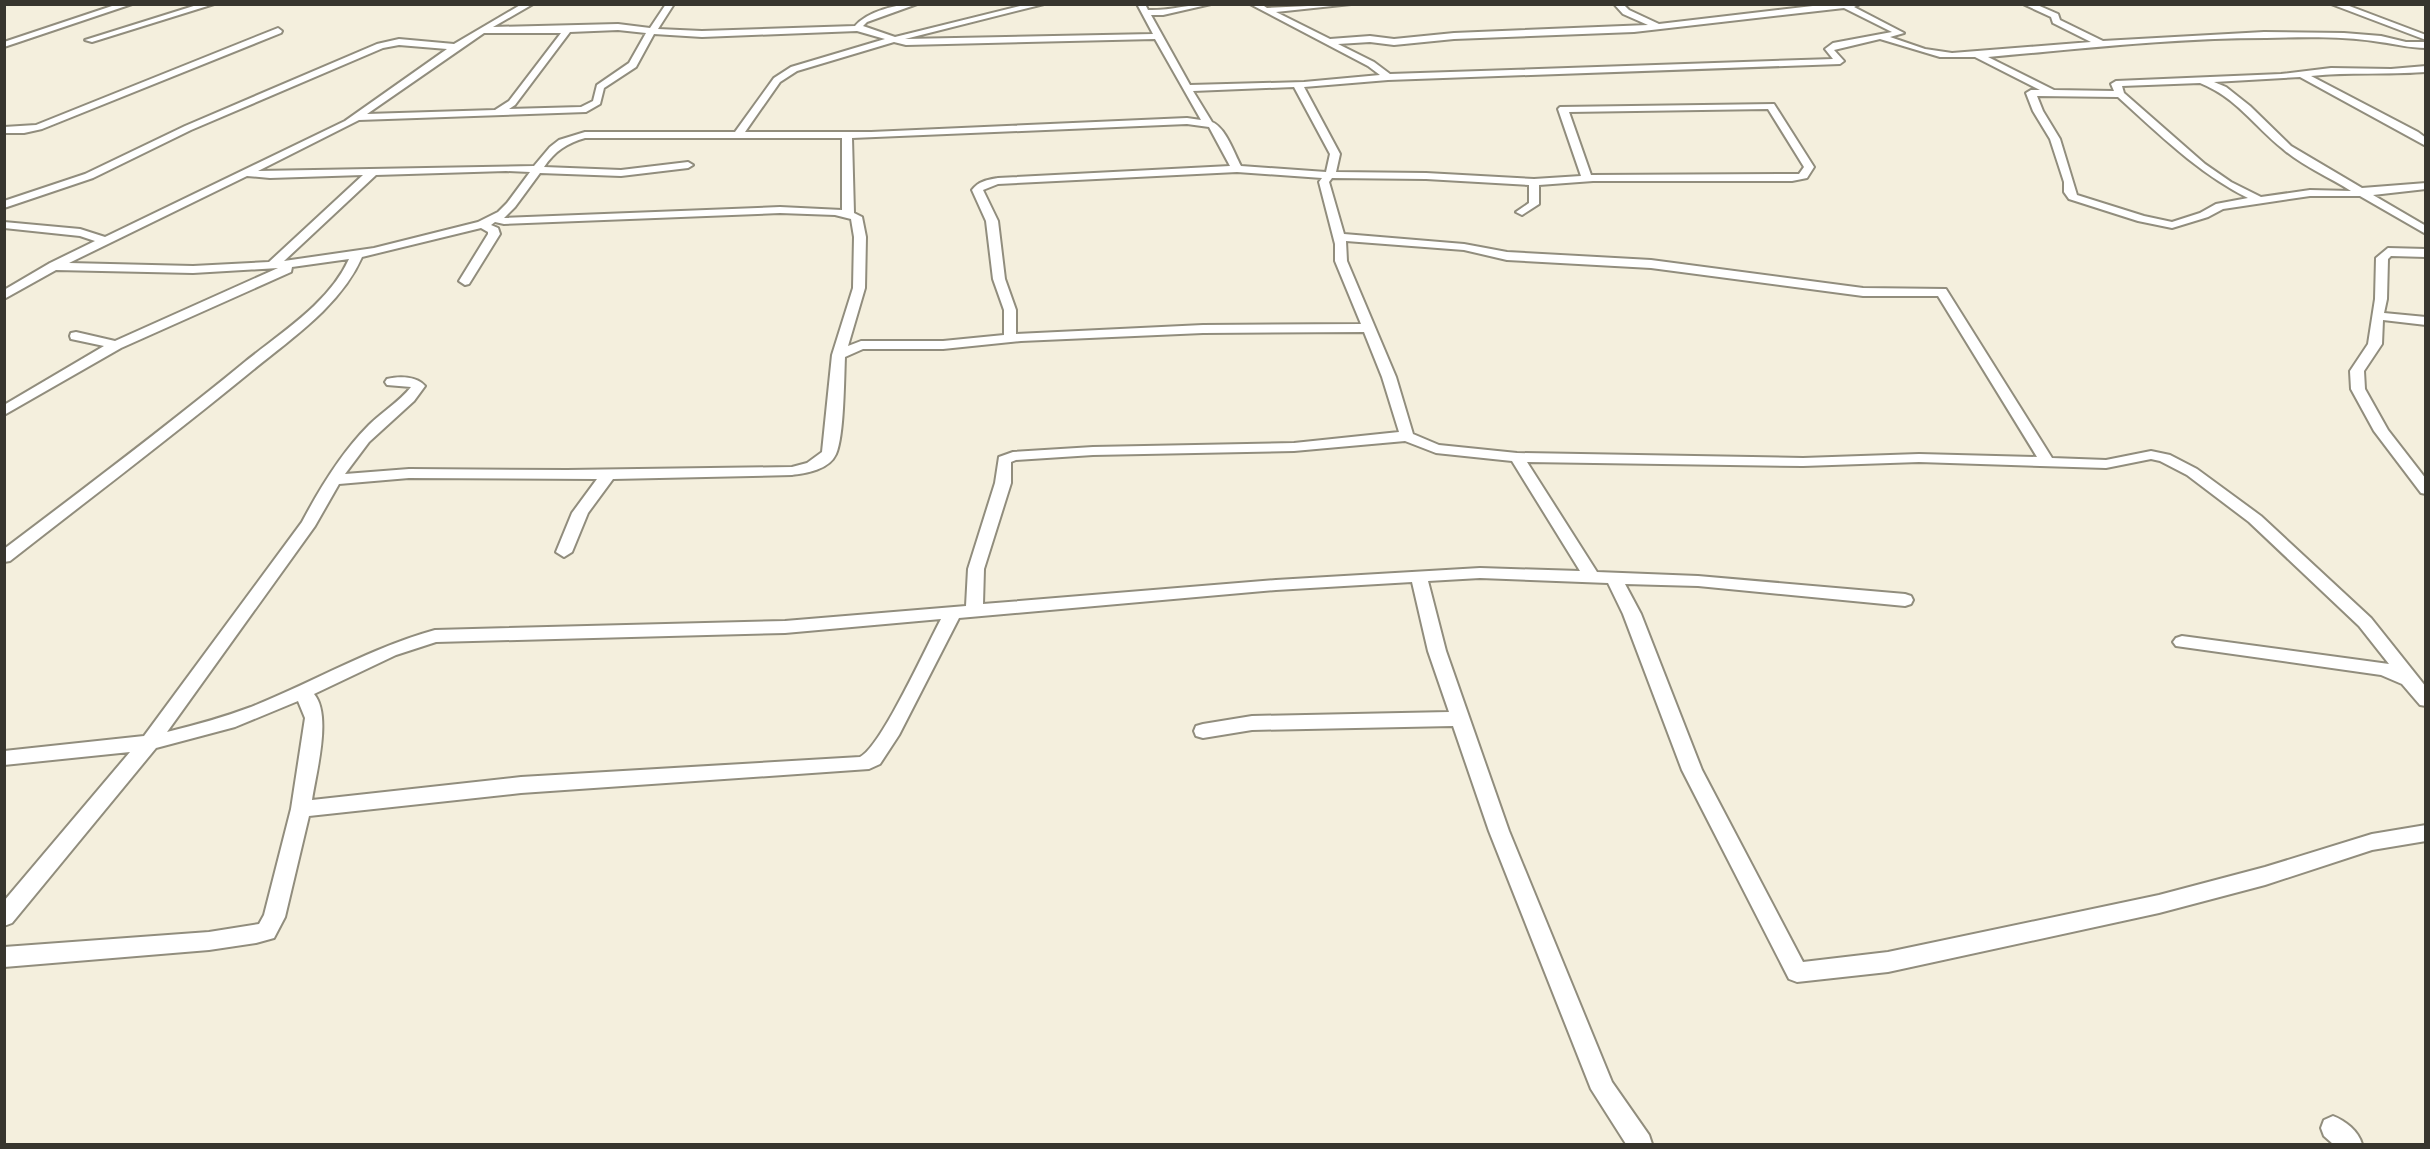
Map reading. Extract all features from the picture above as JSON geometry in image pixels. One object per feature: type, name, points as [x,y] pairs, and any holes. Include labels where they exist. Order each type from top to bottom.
[{"type":"street","points":[[4,45],[128,4]]},
{"type":"street","points":[[89,40],[210,4]]},
{"type":"street","points":[[4,295],[54,266],[357,117],[480,30],[529,4]]},
{"type":"street","points":[[357,117],[495,114],[575,116],[597,102],[600,87],[622,74],[637,61],[646,38],[670,4]]},
{"type":"street","points":[[857,28],[864,20],[913,4]]},
{"type":"street","points":[[737,136],[777,80],[794,69],[888,38],[907,37],[1040,4]]},
{"type":"street","points":[[1143,8],[1163,13],[1207,4]]},
{"type":"street","points":[[1254,4],[1371,64],[1388,77]]},
{"type":"street","points":[[1266,10],[1347,4]]},
{"type":"street","points":[[1618,4],[1626,12],[1658,26]]},
{"type":"street","points":[[2027,4],[2055,16],[2056,21],[2102,44]]},
{"type":"street","points":[[2335,4],[2426,38]]},
{"type":"street","points":[[1187,88],[1302,84],[1388,77],[1840,61],[1829,49],[1836,45],[1900,33],[1851,5],[1658,26],[1454,36],[1394,42],[1370,39],[1329,42]]},
{"type":"street","points":[[1143,8],[1208,124],[1219,134],[1237,169]]},
{"type":"street","points":[[480,30],[567,30],[618,27],[702,34],[857,28],[873,30],[888,38],[906,42],[1158,36]]},
{"type":"street","points":[[495,114],[512,103],[567,30]]},
{"type":"street","points":[[4,130],[20,131],[39,127],[278,31]]},
{"type":"street","points":[[1978,55],[2102,44],[2264,35],[2344,36],[2381,39],[2406,45],[2426,45]]},
{"type":"street","points":[[1882,37],[1903,46],[1950,56],[1973,53],[2052,93]]},
{"type":"street","points":[[4,205],[89,176],[188,128],[380,46],[399,42],[455,47]]},
{"type":"street","points":[[2259,200],[2227,184],[2201,166],[2120,94],[2116,84],[2302,75],[2331,70],[2391,72],[2426,69]]},
{"type":"street","points":[[2302,75],[2414,134],[2426,143]]},
{"type":"street","points":[[2201,80],[2223,89],[2247,108],[2288,148],[2426,231]]},
{"type":"street","points":[[1302,84],[1298,85],[1335,154],[1332,170],[1324,182],[1340,237],[1341,261],[1389,377],[1407,436]]},
{"type":"street","points":[[2120,94],[2031,93],[2038,111],[2055,139],[2069,182],[2069,192],[2073,197],[2142,219],[2172,225],[2204,215],[2220,206],[2259,200],[2310,193],[2357,194],[2360,191],[2368,193],[2388,188],[2426,186]]},
{"type":"street","points":[[1010,337],[1010,310],[999,279],[992,221],[977,190],[978,187],[1011,179],[1237,169],[1329,175],[1426,176],[1534,182],[1587,178],[1792,178],[1803,177],[1807,174],[1809,167],[1771,106],[1563,109],[1587,178]]},
{"type":"street","points":[[489,222],[516,200],[537,169],[561,142],[585,135],[847,136],[1187,121],[1208,124]]},
{"type":"street","points":[[847,136],[848,214]]},
{"type":"street","points":[[246,173],[270,175],[537,169],[621,172],[688,165]]},
{"type":"street","points":[[272,266],[374,171]]},
{"type":"street","points":[[1522,212],[1534,204],[1534,182]]},
{"type":"street","points":[[54,266],[156,271],[297,265],[356,257],[489,222],[504,221],[769,210],[848,214],[857,219],[860,237],[859,288],[839,355],[833,434],[829,454],[818,464],[792,471],[655,472],[608,475],[397,474],[334,480]]},
{"type":"street","points":[[465,281],[494,234],[489,222]]},
{"type":"street","points":[[4,225],[74,230],[91,233],[104,241]]},
{"type":"street","points":[[1340,237],[1464,247],[1507,256],[1651,264],[1863,292],[1942,292],[2047,462]]},
{"type":"street","points":[[2426,253],[2388,252],[2382,258],[2381,299],[2376,316],[2375,344],[2357,370],[2358,389],[2381,431],[2426,490]]},
{"type":"street","points":[[4,557],[188,417],[281,339],[332,294],[352,271],[356,257]]},
{"type":"street","points":[[4,411],[116,345],[297,265]]},
{"type":"street","points":[[2376,316],[2426,321]]},
{"type":"street","points":[[839,355],[861,345],[943,345],[1010,337],[1203,329],[1367,328]]},
{"type":"street","points":[[847,329],[861,345]]},
{"type":"street","points":[[76,336],[116,345]]},
{"type":"street","points":[[4,917],[148,744],[309,523],[334,480],[376,426],[418,386],[415,383],[392,382]]},
{"type":"street","points":[[974,610],[976,569],[988,524],[1003,483],[1005,458],[1093,451],[1294,447],[1407,436],[1436,449],[1517,457],[1803,462],[1919,458],[2106,465],[2151,455],[2165,458],[2192,472],[2255,519],[2366,622],[2382,640],[2396,671],[2426,700]]},
{"type":"street","points":[[1517,457],[1591,576]]},
{"type":"street","points":[[564,552],[580,513],[608,475]]},
{"type":"street","points":[[4,758],[148,744],[214,727],[259,712],[403,646],[435,636],[786,627],[1276,585],[1480,573],[1591,576],[1769,586],[1905,600]]},
{"type":"street","points":[[1419,577],[1437,651],[1499,831],[1603,1089],[1640,1144]]},
{"type":"street","points":[[1614,578],[1632,615],[1692,770],[1797,972],[1888,962],[2159,904],[2265,876],[2372,842],[2426,833]]},
{"type":"street","points":[[301,809],[520,784],[862,764],[873,759],[892,730],[954,611]]},
{"type":"street","points":[[2182,642],[2396,671]]},
{"type":"street","points":[[4,957],[209,941],[266,931],[274,917],[301,809],[315,718],[309,700],[300,693]]},
{"type":"street","points":[[1203,731],[1252,723],[1461,719]]}]
